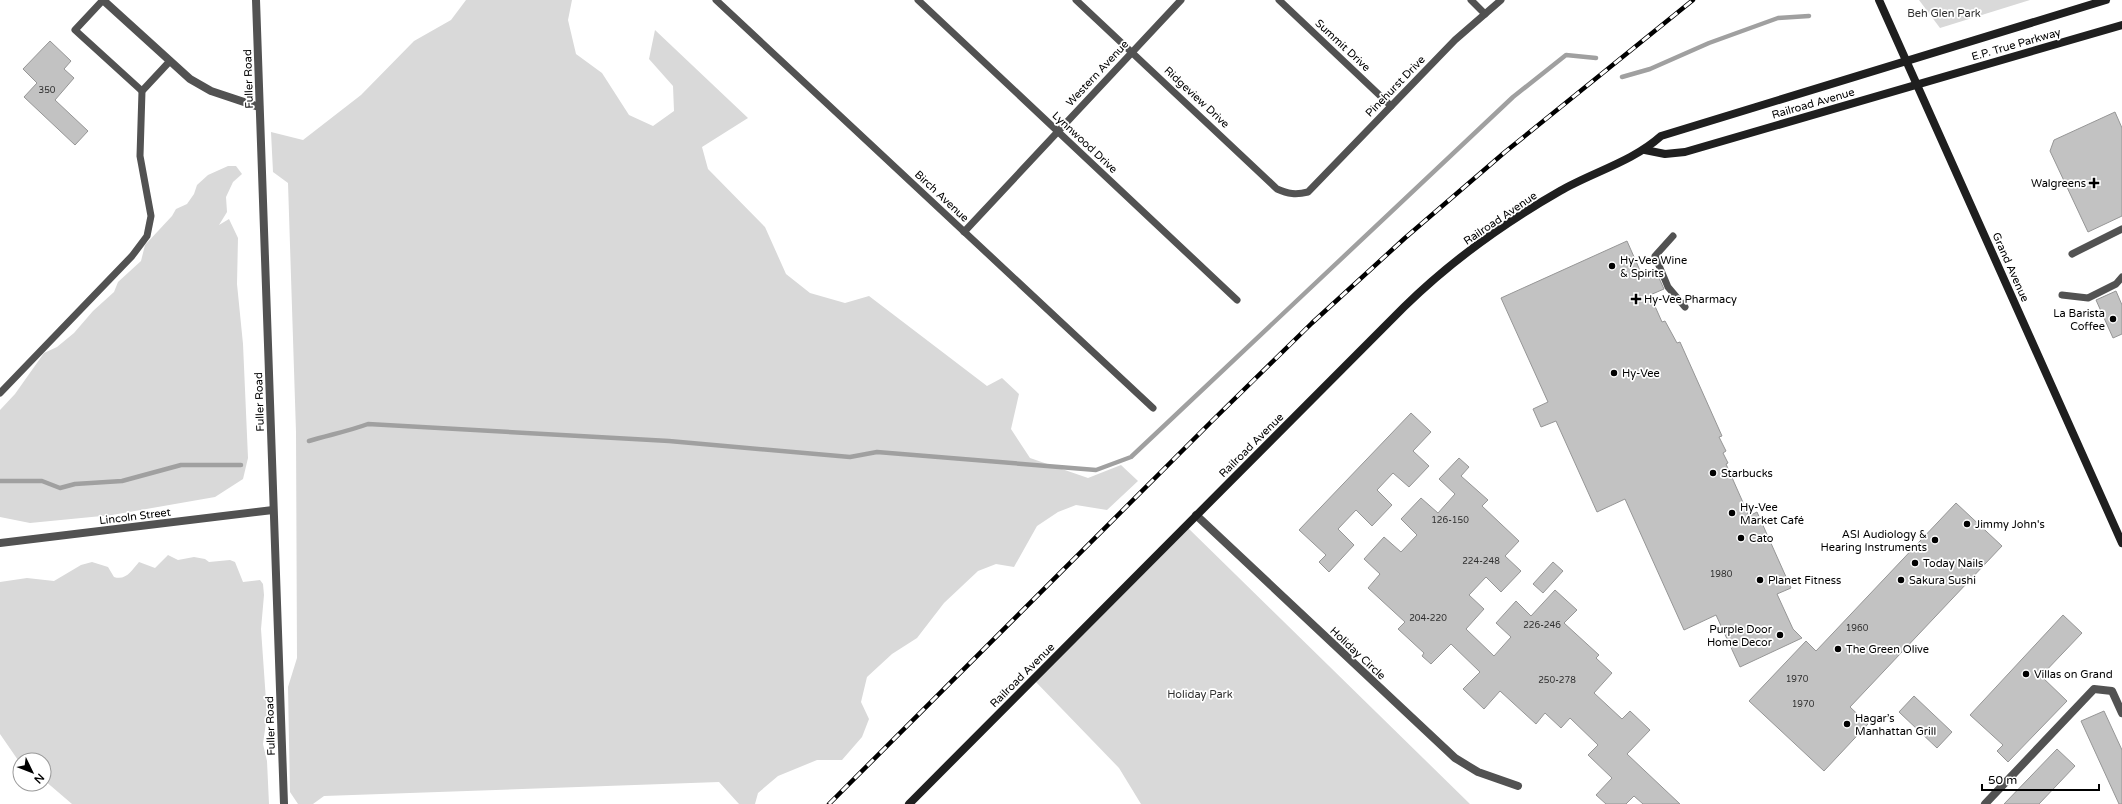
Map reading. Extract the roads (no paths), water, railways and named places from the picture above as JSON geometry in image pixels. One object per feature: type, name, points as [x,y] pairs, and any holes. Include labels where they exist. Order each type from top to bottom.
[{"type":"main road","name":"Grand Avenue","points":[[1879,0],[2122,543]]},
{"type":"main road","name":"E.P. True Parkway","points":[[1907,62],[2106,0]]},
{"type":"main road","name":"E.P. True Parkway","points":[[1917,84],[2122,24]]},
{"type":"main road","name":"Railroad Avenue","points":[[909,804],[1422,289],[1489,237],[1560,191],[1646,150],[1661,136],[1907,62]]},
{"type":"main road","name":"Railroad Avenue","points":[[1646,150],[1665,154],[1685,152],[1917,84]]},
{"type":"street","points":[[103,0],[190,79],[211,91],[260,107]]},
{"type":"street","name":"Fuller Road","points":[[256,0],[284,804]]},
{"type":"street","name":"Lincoln Street","points":[[0,543],[273,510]]},
{"type":"street","name":"Holiday Circle","points":[[1196,515],[1455,758],[1478,772],[1518,786]]},
{"type":"street","points":[[1985,804],[2094,689],[2112,691],[2122,713]]},
{"type":"lane","points":[[103,0],[75,30],[142,91]]},
{"type":"lane","name":"Birch Avenue","points":[[716,0],[1153,408]]},
{"type":"lane","name":"Lynnwood Drive","points":[[918,0],[1237,300]]},
{"type":"lane","name":"Ridgeview Drive","points":[[1076,0],[1277,189],[1285,193],[1298,194],[1308,192]]},
{"type":"lane","name":"Western Avenue","points":[[964,232],[1181,0]]},
{"type":"lane","name":"Summit Drive","points":[[1279,0],[1391,106]]},
{"type":"lane","points":[[1471,0],[1485,14]]},
{"type":"lane","name":"Pinehurst Drive","points":[[1308,192],[1455,40],[1501,0]]},
{"type":"lane","points":[[0,392],[132,256],[147,236],[151,216],[140,156],[142,91],[170,60]]},
{"type":"lane","points":[[2072,254],[2122,229]]},
{"type":"lane","points":[[1673,236],[1654,256],[1668,287],[1684,306]]},
{"type":"lane","points":[[2062,295],[2088,298],[2116,284],[2122,277]]},
{"type":"waterway","points":[[1622,77],[1650,69],[1709,43],[1778,18],[1809,16]]},
{"type":"waterway","points":[[309,441],[368,424],[669,441],[850,457],[877,452],[1096,470],[1131,457],[1513,97],[1566,55],[1596,58]]},
{"type":"waterway","points":[[0,481],[42,481],[60,488],[75,484],[122,481],[181,465],[241,465]]},
{"type":"railway","points":[[829,804],[1312,323],[1405,238],[1505,152],[1693,0]]},
{"type":"place","name":"Walgreens","points":[[2094,183]]},
{"type":"place","name":"Hy-Vee Wine & Spirits","points":[[1612,266]]},
{"type":"place","name":"Hy-Vee Pharmacy","points":[[1636,299]]},
{"type":"place","name":"La Barista Coffee","points":[[2113,319]]},
{"type":"place","name":"Hy-Vee","points":[[1614,373]]},
{"type":"place","name":"Starbucks","points":[[1713,473]]},
{"type":"place","name":"Hy-Vee Market Café","points":[[1732,513]]},
{"type":"place","name":"Jimmy John's","points":[[1967,524]]},
{"type":"place","name":"Cato","points":[[1741,538]]},
{"type":"place","name":"ASI Audiology & Hearing Instruments","points":[[1935,540]]},
{"type":"place","name":"Today Nails","points":[[1915,563]]},
{"type":"place","name":"Planet Fitness","points":[[1760,580]]},
{"type":"place","name":"Sakura Sushi","points":[[1901,580]]},
{"type":"place","name":"Purple Door Home Decor","points":[[1780,635]]},
{"type":"place","name":"The Green Olive","points":[[1838,649]]},
{"type":"place","name":"Villas on Grand","points":[[2026,674]]},
{"type":"place","name":"Hagar’s Manhattan Grill","points":[[1847,724]]},
{"type":"park label","name":"Beh Glen Park","points":[[1944,13]]},
{"type":"park label","name":"Holiday Park","points":[[1200,694]]}]
